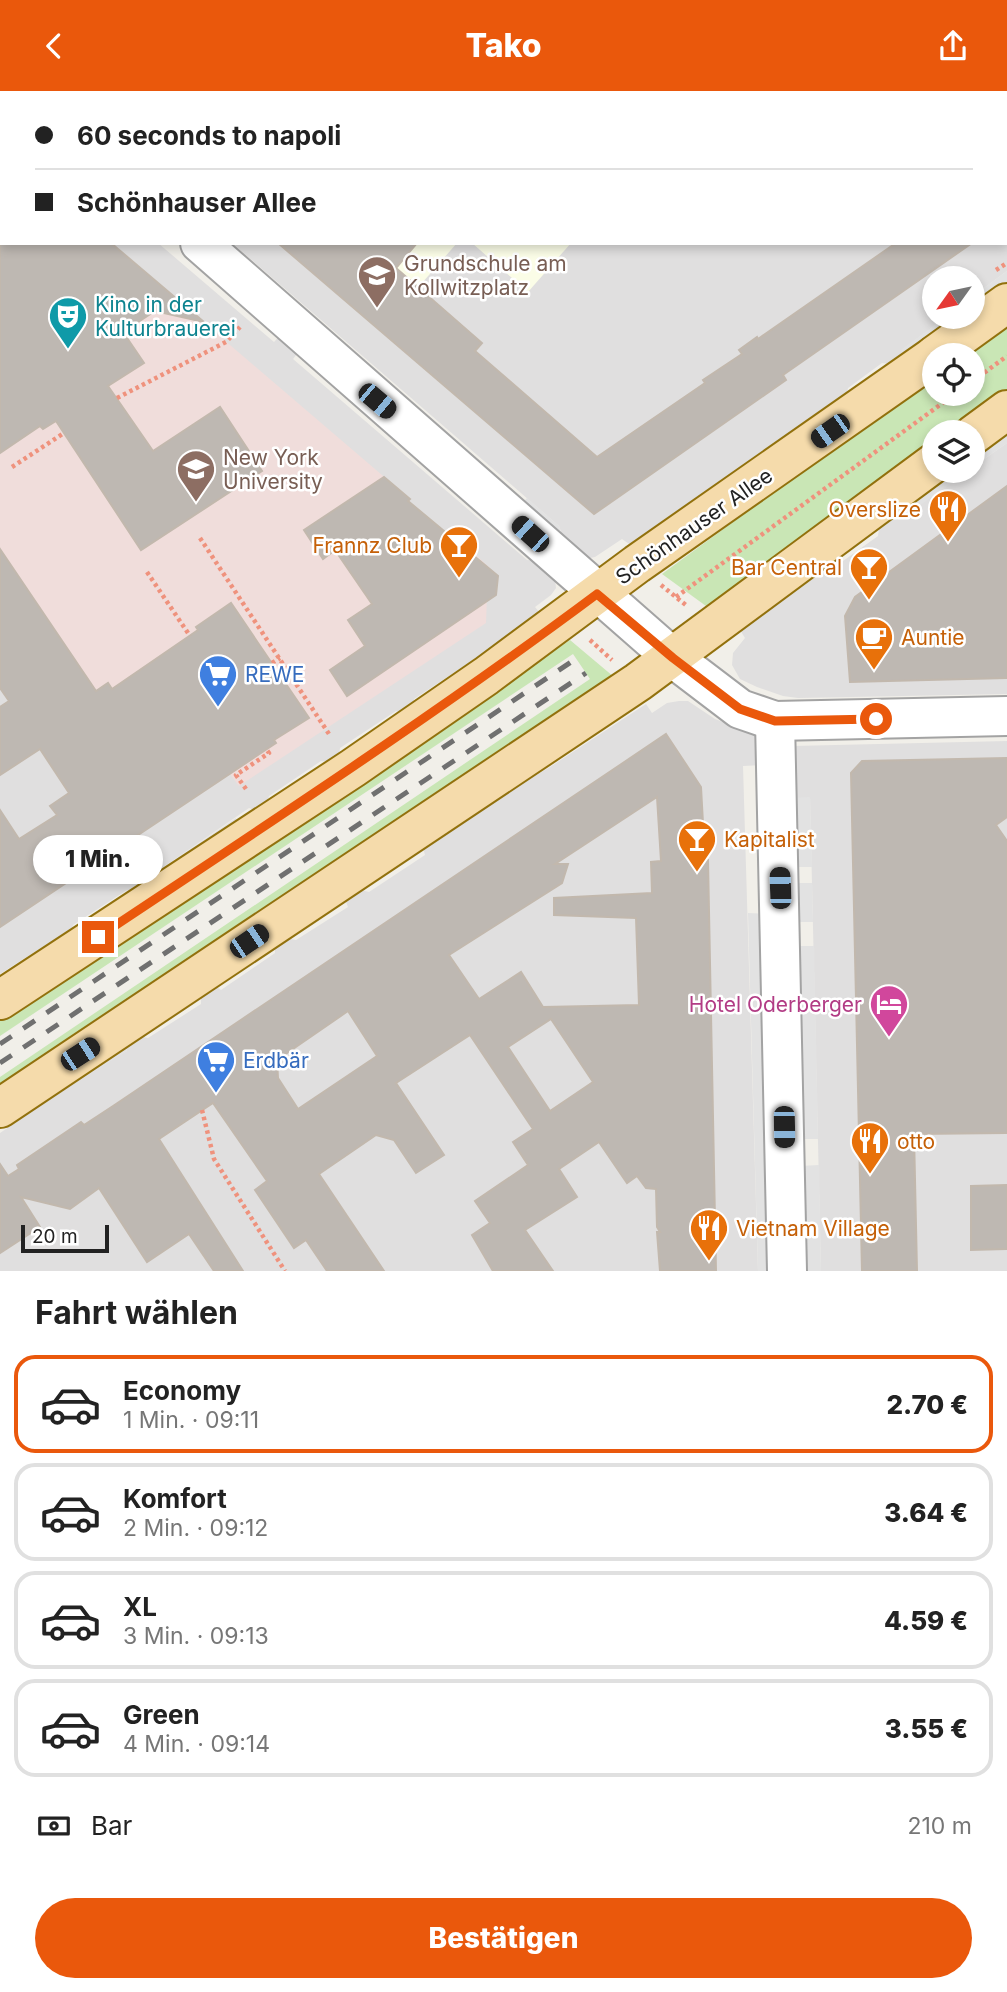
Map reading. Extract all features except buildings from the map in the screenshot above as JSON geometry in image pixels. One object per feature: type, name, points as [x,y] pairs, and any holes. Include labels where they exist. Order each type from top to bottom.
[{"type":"main road","name":"Schönhauser Allee","points":[[953,343],[1007,303]]},
{"type":"main road","name":"Schönhauser Allee","points":[[0,1000],[353,768],[922,365]]},
{"type":"main road","points":[[985,426],[1007,410]]},
{"type":"main road","points":[[0,1108],[673,658],[922,472]]},
{"type":"street","points":[[202,245],[597,594],[673,658],[740,709],[775,721],[1007,716]]},
{"type":"street","points":[[775,721],[787,1271]]},
{"type":"path","points":[[117,398],[226,342],[240,327]]},
{"type":"path","points":[[985,372],[1007,356]]},
{"type":"path","points":[[677,597],[939,406]]},
{"type":"path","points":[[12,467],[64,433]]},
{"type":"path","points":[[200,538],[329,733]]},
{"type":"path","points":[[147,572],[190,636]]},
{"type":"path","points":[[656,581],[691,609]]},
{"type":"path","points":[[581,633],[618,665]]},
{"type":"path","points":[[272,663],[280,658]]},
{"type":"path","points":[[246,789],[236,775],[269,753],[266,749]]},
{"type":"path","points":[[202,1110],[214,1159],[285,1271]]},
{"type":"shaded area","points":[[0,245],[160,245],[274,342],[286,329],[304,345],[293,359],[527,560],[543,561],[555,579],[556,588],[535,607],[541,614],[481,666],[467,664],[414,699],[408,715],[396,711],[340,748],[338,761],[321,761],[269,796],[265,809],[260,812],[249,808],[146,879],[144,890],[127,890],[73,925],[69,940],[60,947],[50,942],[0,974]]},
{"type":"shaded area","points":[[0,245],[113,245],[410,499],[409,501],[464,549],[467,547],[490,568],[490,575],[498,575],[495,596],[487,596],[486,623],[239,786],[230,774],[109,854],[0,688]]},
{"type":"shaded area","points":[[234,245],[1007,245],[1007,271],[985,287],[985,266],[922,266],[922,329],[930,329],[903,349],[897,365],[882,363],[848,388],[845,402],[734,472],[632,546],[622,539],[595,557],[584,559],[565,543],[559,526]]},
{"type":"shaded area","name":"Grundschule am Kollwitzplatz","points":[[281,245],[455,245],[380,331]]},
{"type":"shaded area","name":"Grundschule am Kollwitzplatz","points":[[474,245],[569,245],[528,292]]},
{"type":"shaded area","points":[[1007,271],[1007,285],[985,301],[985,287]]},
{"type":"shaded area","points":[[930,329],[946,329],[927,343],[922,343],[922,346],[900,362],[902,349]]},
{"type":"shaded area","points":[[1007,429],[1007,443],[985,459],[985,446]]},
{"type":"shaded area","points":[[1007,443],[1007,694],[798,698],[783,696],[740,679],[732,665],[733,653],[745,638],[740,630],[831,558],[843,561],[878,536],[880,522],[951,483],[985,483],[985,459]]},
{"type":"shaded area","points":[[934,483],[952,483],[899,520],[884,519]]},
{"type":"shaded area","points":[[527,498],[559,526],[565,543],[522,504]]},
{"type":"shaded area","points":[[688,701],[715,719],[757,735],[763,765],[743,766],[758,1271],[0,1271],[0,1133],[34,1110],[33,1101],[127,1051],[123,1042],[134,1035],[148,1038],[201,1004],[201,991],[213,984],[221,990],[275,953],[275,940],[281,937],[296,940],[348,907],[343,894],[353,888],[369,892],[425,855],[422,844],[445,828],[550,767],[646,704],[652,713],[667,703]]},
{"type":"shaded area","points":[[1007,741],[1007,1271],[821,1271],[810,798],[792,798],[793,746]]},
{"type":"shaded area","points":[[810,797],[812,867],[793,867],[792,798]]},
{"type":"shaded area","points":[[236,818],[237,828],[144,890],[146,879]]},
{"type":"shaded area","points":[[794,883],[812,883],[813,922],[795,922]]},
{"type":"shaded area","points":[[748,913],[767,914],[776,1271],[758,1271]]},
{"type":"shaded area","points":[[795,946],[814,946],[818,1139],[799,1139]]},
{"type":"shaded area","points":[[123,1042],[127,1051],[52,1098],[41,1095]]},
{"type":"shaded area","points":[[819,1165],[821,1271],[802,1271],[800,1166]]},
{"type":"green space","points":[[1007,322],[1007,390],[985,406],[985,343],[978,343]]},
{"type":"green space","points":[[922,384],[922,406],[985,406],[965,420],[922,420],[922,451],[706,606],[662,574]]},
{"type":"green space","points":[[570,640],[614,677],[0,1090],[0,1077],[590,679],[573,654],[0,1036],[0,1021]]},
{"type":"railway","points":[[0,1044],[577,658]]},
{"type":"railway","points":[[0,1063],[586,673]]},
{"type":"place","name":"Grundschule am Kollwitzplatz","points":[[377,309]]},
{"type":"place","name":"Kino in der Kulturbrauerei","points":[[68,350]]},
{"type":"place","name":"New York University","points":[[196,503]]},
{"type":"place","name":"Overslize","points":[[948,543]]},
{"type":"place","name":"Frannz Club","points":[[459,579]]},
{"type":"place","name":"Bar Central","points":[[869,601]]},
{"type":"place","name":"Auntie","points":[[874,671]]},
{"type":"place","name":"REWE","points":[[218,708]]},
{"type":"place","name":"Kapitalist","points":[[697,873]]},
{"type":"place","name":"Hotel Oderberger","points":[[889,1038]]},
{"type":"place","name":"Erdbär","points":[[216,1094]]},
{"type":"place","name":"otto","points":[[870,1175]]},
{"type":"place","name":"Vietnam Village","points":[[709,1262]]},
{"type":"route","points":[[98,937],[353,768],[486,676],[597,594],[712,690],[740,709],[775,721],[876,719]]}]
